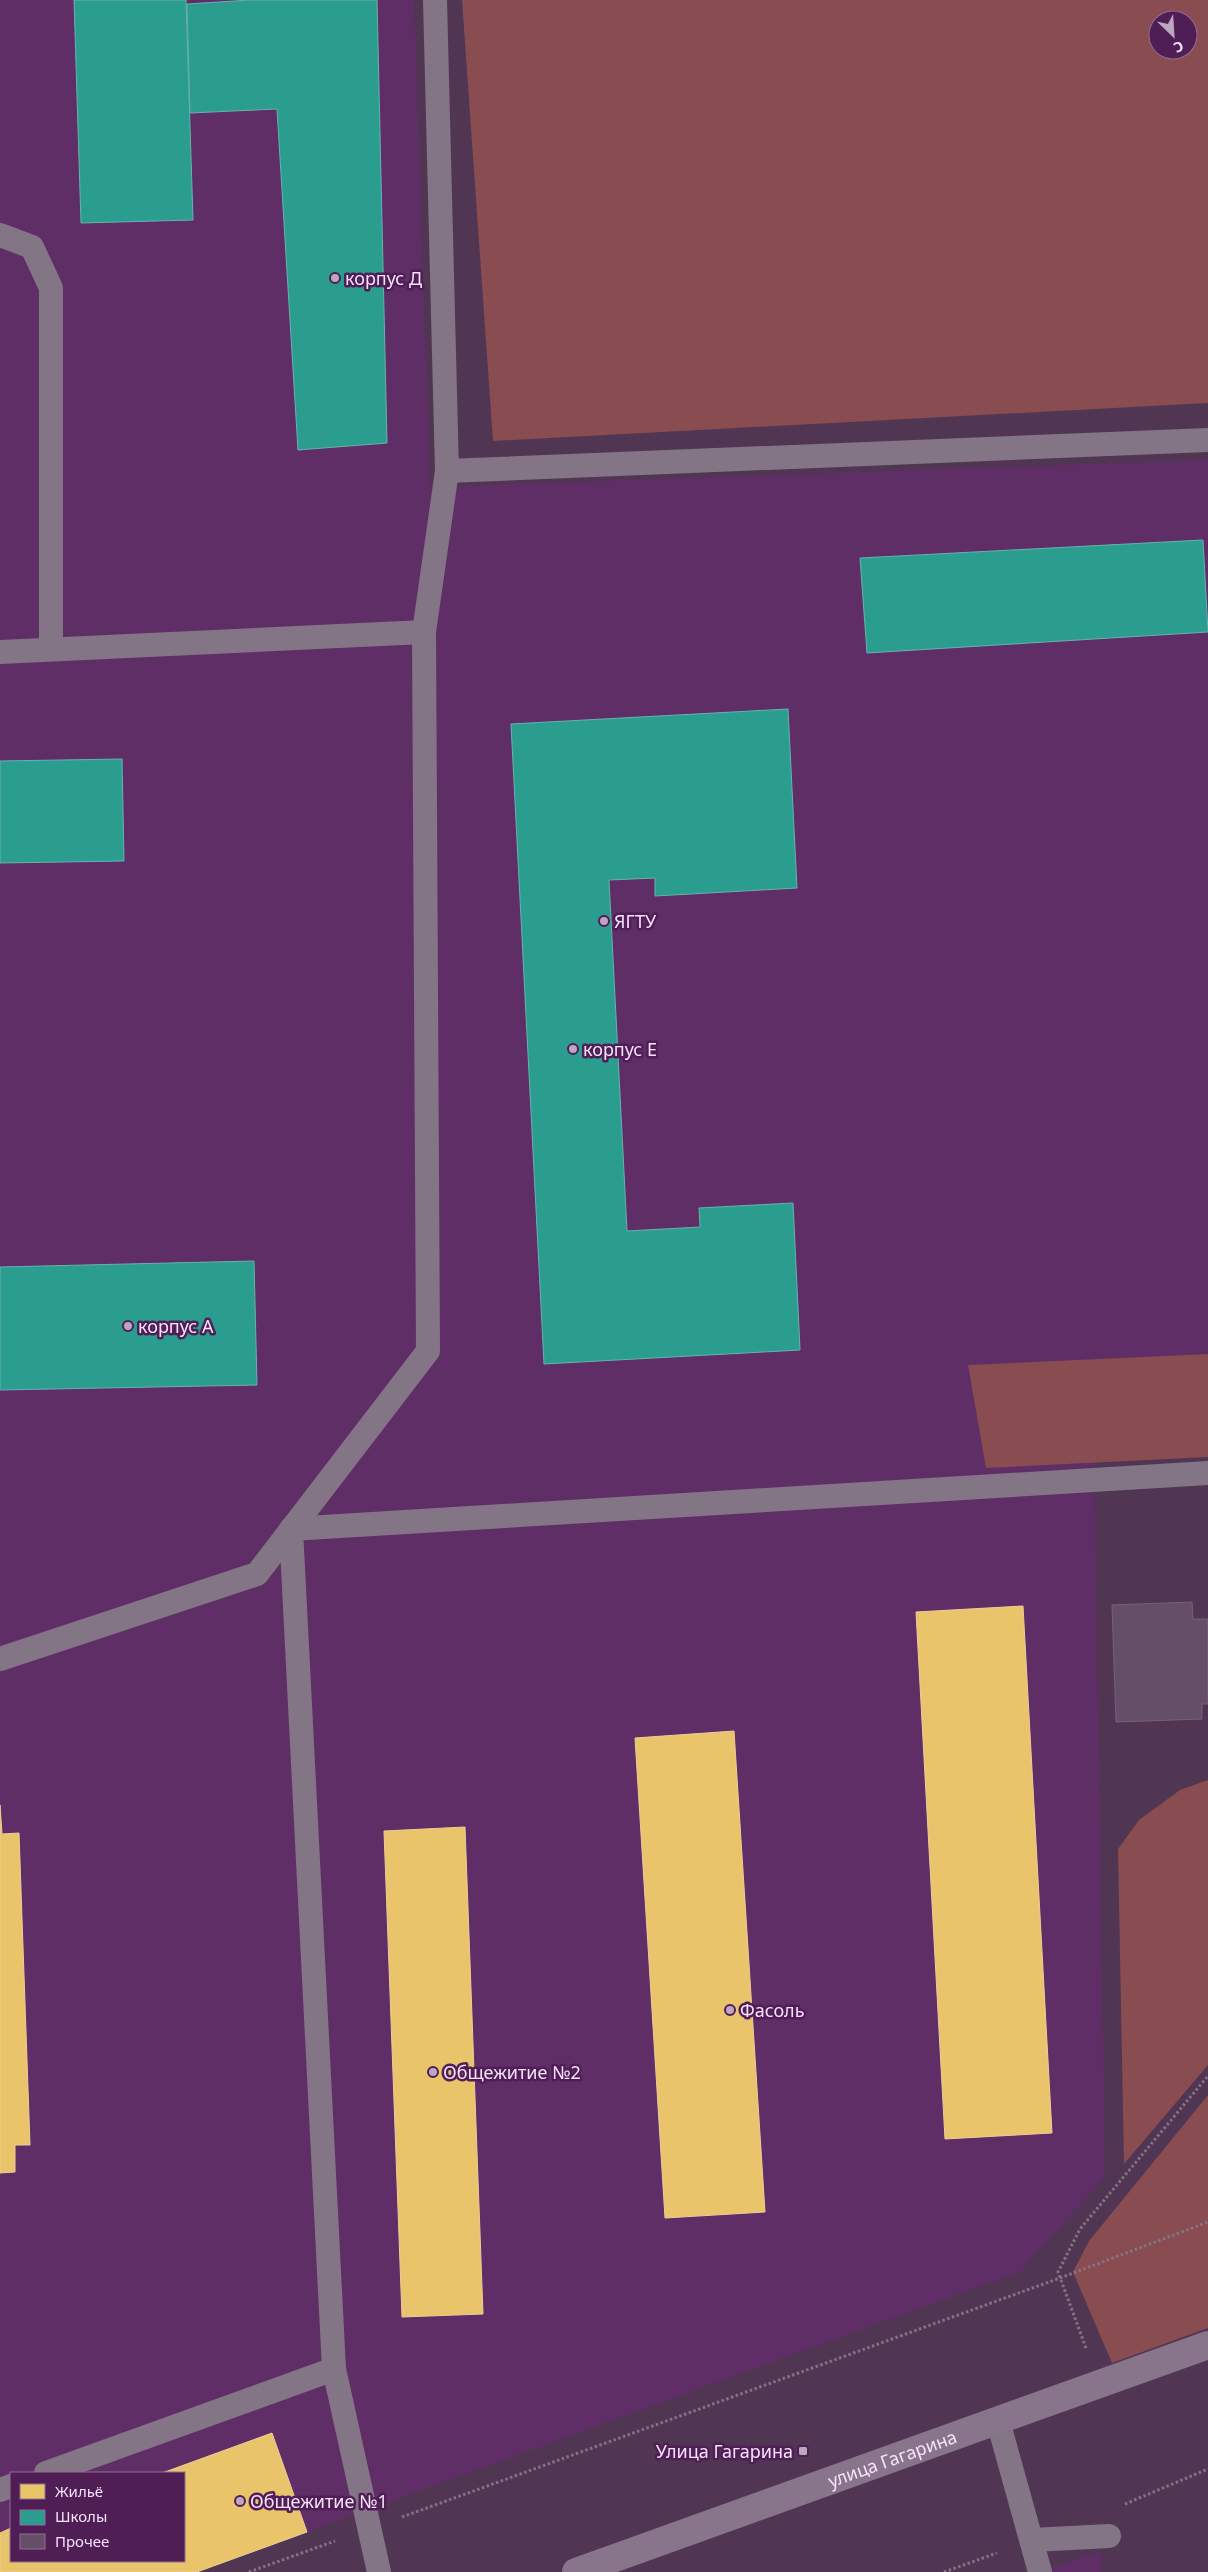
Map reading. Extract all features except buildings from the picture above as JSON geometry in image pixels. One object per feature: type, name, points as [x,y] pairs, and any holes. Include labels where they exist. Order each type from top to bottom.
[{"type":"main road","name":"улица Гагарина","points":[[576,2572],[1208,2345]]},
{"type":"lane","points":[[0,1659],[257,1574],[428,1351],[424,632],[447,471],[435,0]]},
{"type":"lane","points":[[0,235],[32,247],[51,288],[50,648]]},
{"type":"lane","points":[[447,471],[1208,440]]},
{"type":"lane","points":[[0,652],[50,648],[424,632]]},
{"type":"lane","points":[[291,1529],[1208,1473]]},
{"type":"lane","points":[[291,1529],[334,2369],[379,2572]]},
{"type":"lane","points":[[49,2472],[334,2369]]},
{"type":"lane","points":[[998,2421],[1040,2572]]},
{"type":"lane","points":[[1032,2540],[1109,2536]]},
{"type":"path","points":[[1100,2384],[1058,2272],[1080,2229],[1208,2076]]},
{"type":"path","points":[[249,2572],[1060,2278],[1208,2222]]},
{"type":"shaded area","name":"ЯГТУ","points":[[0,0],[414,0],[430,487],[1208,460],[1208,1354],[969,1365],[986,1468],[1094,1463],[1105,2177],[1019,2272],[197,2572],[0,2572]]},
{"type":"shaded area","points":[[462,0],[1208,0],[1208,403],[493,441]]},
{"type":"shaded area","points":[[1208,1354],[1208,1457],[986,1468],[968,1365]]},
{"type":"shaded area","points":[[1208,1780],[1208,2065],[1124,2164],[1118,1849],[1139,1820],[1180,1790]]},
{"type":"shaded area","points":[[1208,2095],[1208,2328],[1112,2363],[1073,2272],[1089,2241]]},
{"type":"shaded area","points":[[1101,2551],[1102,2572],[1040,2572]]},
{"type":"place","name":"корпус Д","points":[[335,278]]},
{"type":"place","name":"ЯГТУ","points":[[604,921]]},
{"type":"place","name":"корпус Е","points":[[573,1049]]},
{"type":"place","name":"корпус А","points":[[128,1326]]},
{"type":"place","name":"Фасоль","points":[[730,2010]]},
{"type":"place","name":"Общежитие №2","points":[[433,2072]]},
{"type":"place","name":"Улица Гагарина","points":[[803,2451]]},
{"type":"place","name":"Общежитие №1","points":[[240,2501]]}]
